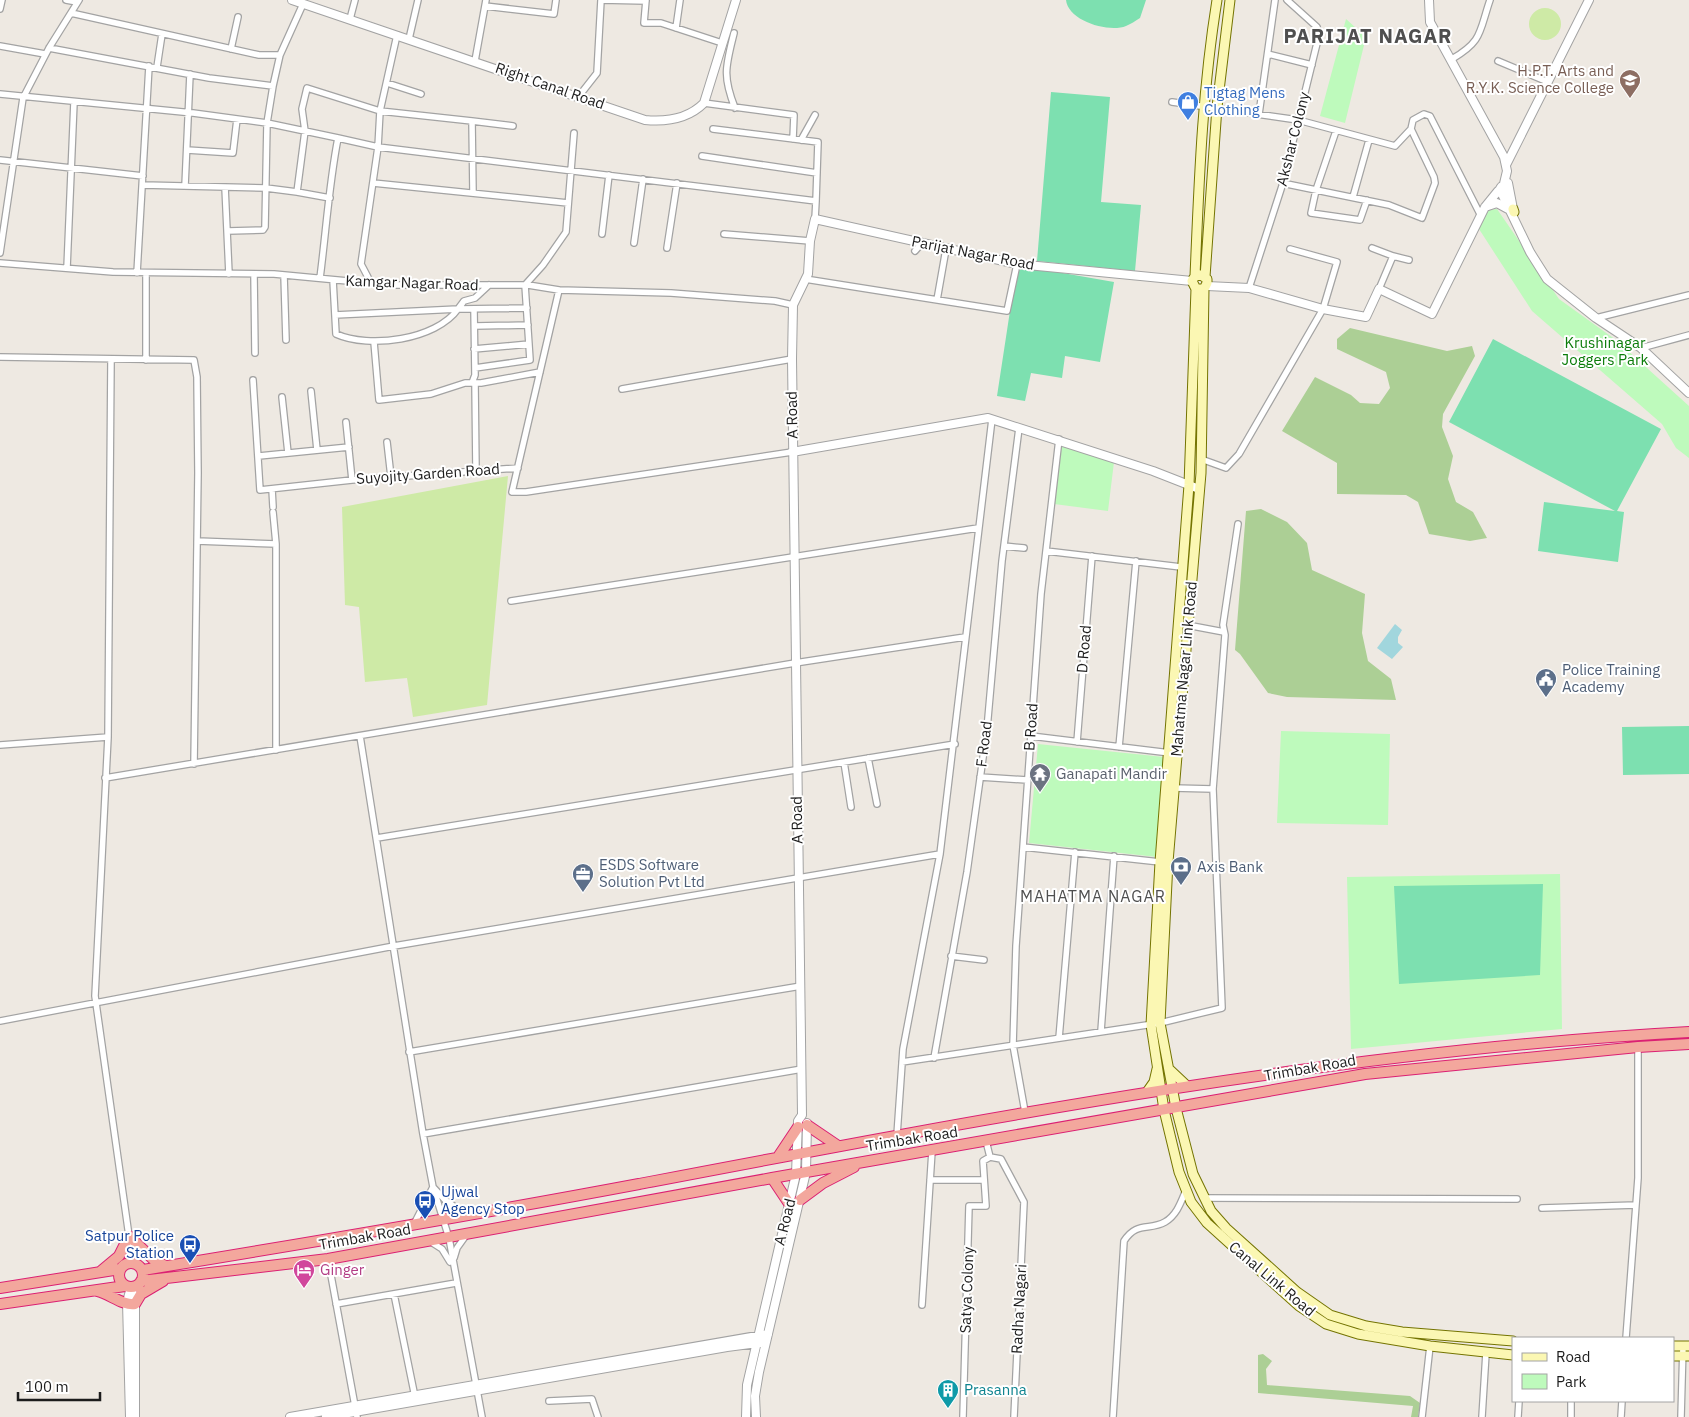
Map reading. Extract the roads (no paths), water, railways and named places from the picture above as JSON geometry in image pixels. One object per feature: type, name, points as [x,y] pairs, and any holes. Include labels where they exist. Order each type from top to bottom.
[{"type":"highway","name":"Trimbak Road","points":[[142,1270],[331,1239],[442,1218],[467,1216],[803,1152],[1186,1085],[1572,1036],[1689,1032]]},
{"type":"highway","name":"Trimbak Road","points":[[142,1281],[328,1259],[866,1161],[1365,1074],[1638,1046],[1689,1044]]},
{"type":"highway","points":[[778,1157],[803,1122],[838,1146]]},
{"type":"highway","points":[[800,1200],[823,1183],[866,1161]]},
{"type":"highway","points":[[772,1178],[790,1204]]},
{"type":"highway","points":[[99,1273],[119,1256],[129,1236],[155,1261],[167,1266]]},
{"type":"highway","points":[[0,1288],[120,1270],[131,1263],[138,1265],[142,1270],[142,1281],[128,1286],[92,1289],[0,1304]]},
{"type":"highway","points":[[120,1270],[119,1277],[128,1286]]},
{"type":"highway","points":[[92,1289],[110,1294],[131,1305],[141,1294],[166,1279]]},
{"type":"main road","name":"Mahatma Nagar Link Road","points":[[1167,1089],[1168,1069],[1156,1024],[1168,862],[1181,567],[1190,485],[1200,283],[1204,105],[1217,0]]},
{"type":"main road","name":"Mahatma Nagar Link Road","points":[[1173,754],[1188,625],[1201,459],[1200,283],[1217,107],[1230,0]]},
{"type":"main road","name":"Mahatma Nagar Link Road","points":[[1171,788],[1160,862],[1156,1024],[1158,1067],[1176,1108]]},
{"type":"main road","points":[[1147,1092],[1154,1082],[1158,1067]]},
{"type":"main road","points":[[1168,1069],[1186,1085]]},
{"type":"main road","name":"Canal Link Road","points":[[1167,1089],[1164,1110],[1179,1172],[1191,1202],[1207,1223],[1299,1306],[1326,1324],[1358,1334],[1430,1346],[1512,1355]]},
{"type":"main road","points":[[1180,1121],[1182,1110],[1190,1104]]},
{"type":"main road","name":"Canal Link Road","points":[[1176,1108],[1192,1174],[1211,1211],[1226,1228],[1297,1292],[1330,1316],[1366,1326],[1402,1332],[1512,1341]]},
{"type":"main road","points":[[1150,1112],[1167,1123]]},
{"type":"street","points":[[0,9],[2,0]]},
{"type":"street","points":[[0,253],[23,98],[45,54],[78,1],[66,0]]},
{"type":"street","name":"Right Canal Road","points":[[292,0],[645,120],[657,121],[680,117],[695,112],[704,103]]},
{"type":"street","points":[[350,19],[355,0]]},
{"type":"street","points":[[409,39],[418,0]]},
{"type":"street","points":[[475,61],[485,3],[525,13],[554,14],[556,0]]},
{"type":"street","points":[[579,96],[597,73],[601,0],[646,0],[644,23],[661,24],[722,43]]},
{"type":"street","points":[[676,28],[680,0]]},
{"type":"street","points":[[736,0],[704,103],[794,115],[793,140]]},
{"type":"street","points":[[1259,114],[1275,0]]},
{"type":"street","name":"Akshar Colony","points":[[1249,288],[1282,183],[1319,35],[1317,28],[1288,0]]},
{"type":"street","points":[[1429,0],[1430,22],[1452,59],[1497,145],[1506,171],[1512,210],[1530,252],[1548,279],[1596,318],[1641,348],[1689,393]]},
{"type":"street","points":[[1452,59],[1471,48],[1476,42],[1490,0]]},
{"type":"street","points":[[1393,256],[1379,289],[1432,314],[1481,216],[1501,191],[1511,154],[1589,0]]},
{"type":"street","points":[[228,231],[263,230],[267,123],[273,86],[280,55],[303,4]]},
{"type":"street","points":[[71,13],[259,55],[280,55]]},
{"type":"street","points":[[232,49],[238,17]]},
{"type":"street","points":[[734,33],[724,70],[735,108]]},
{"type":"street","points":[[157,67],[162,34]]},
{"type":"street","points":[[371,283],[362,264],[378,148],[380,111],[397,35]]},
{"type":"street","points":[[0,46],[45,54]]},
{"type":"street","points":[[49,48],[190,74],[273,86]]},
{"type":"street","points":[[1268,54],[1312,65]]},
{"type":"street","points":[[1498,61],[1548,82]]},
{"type":"street","points":[[137,272],[149,66]]},
{"type":"street","points":[[185,186],[190,74]]},
{"type":"street","points":[[387,83],[421,94]]},
{"type":"street","points":[[297,192],[305,131],[302,109],[307,88],[380,111],[513,126]]},
{"type":"street","points":[[0,94],[23,98],[189,112],[267,123],[378,148],[816,201]]},
{"type":"street","points":[[67,268],[74,102]]},
{"type":"street","points":[[1172,102],[1204,105],[1298,120],[1395,146],[1411,129],[1413,120],[1424,114],[1430,116],[1481,216]]},
{"type":"street","points":[[801,140],[815,115]]},
{"type":"street","points":[[187,150],[233,153],[237,119]]},
{"type":"street","points":[[472,121],[473,193]]},
{"type":"street","points":[[713,129],[818,142],[815,219]]},
{"type":"street","points":[[1282,183],[1388,205],[1422,218],[1434,177],[1411,129]]},
{"type":"street","points":[[1336,131],[1316,190],[1311,213],[1360,220],[1367,200]]},
{"type":"street","points":[[475,368],[530,360],[525,285],[543,265],[566,232],[574,133]]},
{"type":"street","points":[[320,278],[338,138]]},
{"type":"street","points":[[1353,197],[1369,140]]},
{"type":"street","points":[[702,156],[817,173]]},
{"type":"street","points":[[0,160],[143,176]]},
{"type":"street","points":[[602,234],[609,175]]},
{"type":"street","points":[[634,243],[643,179]]},
{"type":"street","points":[[373,183],[568,203]]},
{"type":"street","points":[[667,248],[677,183]]},
{"type":"street","points":[[143,185],[266,188],[330,198]]},
{"type":"street","points":[[225,187],[229,274]]},
{"type":"street","points":[[1501,191],[1512,210]]},
{"type":"street","points":[[1488,205],[1501,204],[1512,210]]},
{"type":"street","name":"Parijat Nagar Road","points":[[815,219],[1017,264],[1249,288],[1323,309],[1366,317],[1379,289]]},
{"type":"street","name":"A Road","points":[[746,1417],[745,1396],[757,1339],[790,1204],[801,1173],[803,1152],[792,359],[793,305],[808,274],[810,241],[815,219]]},
{"type":"street","points":[[724,234],[810,241]]},
{"type":"street","points":[[915,252],[922,244]]},
{"type":"street","points":[[1372,248],[1410,260]]},
{"type":"street","points":[[937,300],[946,249]]},
{"type":"street","points":[[1201,459],[1226,468],[1239,454],[1323,309],[1337,262],[1290,249]]},
{"type":"street","name":"Kamgar Nagar Road","points":[[0,263],[146,273],[284,275],[371,283],[525,285],[560,290],[670,293],[775,301],[793,305]]},
{"type":"street","points":[[805,279],[1007,311],[1017,264]]},
{"type":"street","points":[[146,273],[146,360]]},
{"type":"street","points":[[254,274],[255,353]]},
{"type":"street","points":[[284,275],[286,340]]},
{"type":"street","points":[[333,280],[336,334],[346,338],[374,342],[397,340],[423,333],[452,318],[464,301],[475,298],[489,285]]},
{"type":"street","points":[[518,468],[560,290]]},
{"type":"street","points":[[1596,318],[1689,295]]},
{"type":"street","points":[[335,315],[458,309],[527,308]]},
{"type":"street","points":[[474,309],[475,368],[472,383],[475,383],[476,471]]},
{"type":"street","points":[[475,326],[528,325]]},
{"type":"street","points":[[1641,348],[1689,335]]},
{"type":"street","points":[[374,342],[379,400],[431,394],[448,387],[540,372]]},
{"type":"street","points":[[474,349],[529,344]]},
{"type":"street","points":[[0,357],[194,360],[198,464],[194,764]]},
{"type":"street","points":[[622,389],[792,359]]},
{"type":"street","points":[[110,360],[108,736],[96,1003],[129,1236],[131,1263]]},
{"type":"street","points":[[253,380],[260,490],[272,489],[276,544],[276,750]]},
{"type":"street","points":[[311,391],[317,450]]},
{"type":"street","points":[[282,397],[288,453]]},
{"type":"street","points":[[792,452],[988,418],[1059,439],[1199,489]]},
{"type":"street","points":[[897,1135],[902,1062],[940,854],[955,744],[965,637],[992,419]]},
{"type":"street","points":[[346,422],[352,480]]},
{"type":"street","name":"F Road","points":[[934,1058],[967,872],[980,777],[1004,546],[1020,428]]},
{"type":"street","name":"B Road","points":[[1025,1112],[1013,1045],[1016,946],[1030,736],[1046,551],[1059,439]]},
{"type":"street","points":[[387,442],[391,477]]},
{"type":"street","points":[[259,456],[349,447]]},
{"type":"street","name":"Suyojity Garden Road","points":[[272,489],[352,480],[518,468],[512,492],[526,492],[792,452]]},
{"type":"street","points":[[902,1062],[1156,1024],[1222,1008],[1214,789],[1223,625],[1238,524]]},
{"type":"street","points":[[511,601],[794,555],[978,528]]},
{"type":"street","points":[[197,541],[276,544]]},
{"type":"street","points":[[1004,546],[1024,548]]},
{"type":"street","points":[[1046,551],[1181,567]]},
{"type":"street","name":"D Road","points":[[1077,742],[1092,556]]},
{"type":"street","points":[[1119,747],[1136,561]]},
{"type":"street","points":[[1188,625],[1224,632]]},
{"type":"street","points":[[105,778],[795,663],[965,637]]},
{"type":"street","points":[[0,745],[108,736]]},
{"type":"street","points":[[360,736],[423,1134],[433,1187],[449,1238],[482,1417]]},
{"type":"street","points":[[1030,736],[1173,754]]},
{"type":"street","points":[[377,838],[955,744]]},
{"type":"street","points":[[868,758],[877,804]]},
{"type":"street","points":[[844,762],[851,807]]},
{"type":"street","points":[[980,777],[1027,780]]},
{"type":"street","points":[[1171,788],[1214,789]]},
{"type":"street","points":[[1023,847],[1160,862]]},
{"type":"street","points":[[1059,1038],[1075,852]]},
{"type":"street","points":[[0,1021],[394,946],[940,854]]},
{"type":"street","points":[[1101,1031],[1114,856]]},
{"type":"street","points":[[952,956],[984,960]]},
{"type":"street","points":[[409,1052],[800,986]]},
{"type":"street","points":[[1626,1337],[1638,1178],[1638,1046]]},
{"type":"street","points":[[423,1134],[802,1069]]},
{"type":"street","points":[[930,1180],[984,1180],[983,1161],[990,1157],[986,1141]]},
{"type":"street","points":[[922,1305],[932,1151]]},
{"type":"street","name":"Radha Nagari","points":[[990,1157],[1001,1159],[1024,1202],[1014,1417]]},
{"type":"street","points":[[756,1417],[755,1396],[800,1200],[801,1173]]},
{"type":"street","name":"Satya Colony","points":[[963,1417],[970,1206],[986,1206],[984,1180]]},
{"type":"street","points":[[433,1187],[445,1200],[467,1216]]},
{"type":"street","points":[[414,1224],[433,1187]]},
{"type":"street","points":[[1113,1417],[1124,1241],[1130,1232],[1138,1228],[1164,1223],[1177,1211],[1186,1190]]},
{"type":"street","points":[[1203,1198],[1516,1200]]},
{"type":"street","points":[[1542,1208],[1636,1205]]},
{"type":"street","points":[[454,1270],[454,1256],[467,1234]]},
{"type":"street","points":[[426,1242],[434,1243],[442,1249],[454,1270]]},
{"type":"street","points":[[328,1259],[356,1411]]},
{"type":"street","points":[[336,1304],[456,1283]]},
{"type":"street","points":[[128,1286],[131,1305],[136,1417]]},
{"type":"street","points":[[394,1294],[416,1398]]},
{"type":"street","points":[[130,1417],[131,1305]]},
{"type":"street","points":[[326,1417],[477,1387],[767,1338]]},
{"type":"street","points":[[1422,1417],[1430,1346]]},
{"type":"street","points":[[1681,1417],[1686,1346]]},
{"type":"street","points":[[1482,1417],[1486,1353]]},
{"type":"street","points":[[549,1401],[592,1399],[598,1417]]},
{"type":"street","points":[[1518,1417],[1519,1402]]},
{"type":"street","points":[[1570,1417],[1572,1402]]},
{"type":"street","points":[[1622,1402],[1622,1417]]},
{"type":"street","points":[[290,1417],[356,1411]]},
{"type":"water","points":[[1395,624],[1402,630],[1398,637],[1398,643],[1403,647],[1392,659],[1377,648]]},
{"type":"place","name":"H.P.T. Arts and R.Y.K. Science College","points":[[1630,99]]},
{"type":"place","name":"Tigtag Mens Clothing","points":[[1188,121]]},
{"type":"place","name":"Police Training Academy","points":[[1546,698]]},
{"type":"place","name":"Ganapati Mandir","points":[[1040,793]]},
{"type":"place","name":"Axis Bank","points":[[1181,886]]},
{"type":"place","name":"ESDS Software Solution Pvt Ltd","points":[[583,893]]},
{"type":"place","name":"Ujwal Agency Stop","points":[[425,1220]]},
{"type":"place","name":"Satpur Police Station","points":[[190,1264]]},
{"type":"place","name":"Ginger","points":[[304,1289]]},
{"type":"place","name":"Prasanna","points":[[948,1409]]},
{"type":"district","name":"PARIJAT NAGAR","points":[[1368,36]]},
{"type":"district","name":"MAHATMA NAGAR","points":[[1093,896]]},
{"type":"park label","name":"Krushinagar Joggers Park","points":[[1605,352]]}]
